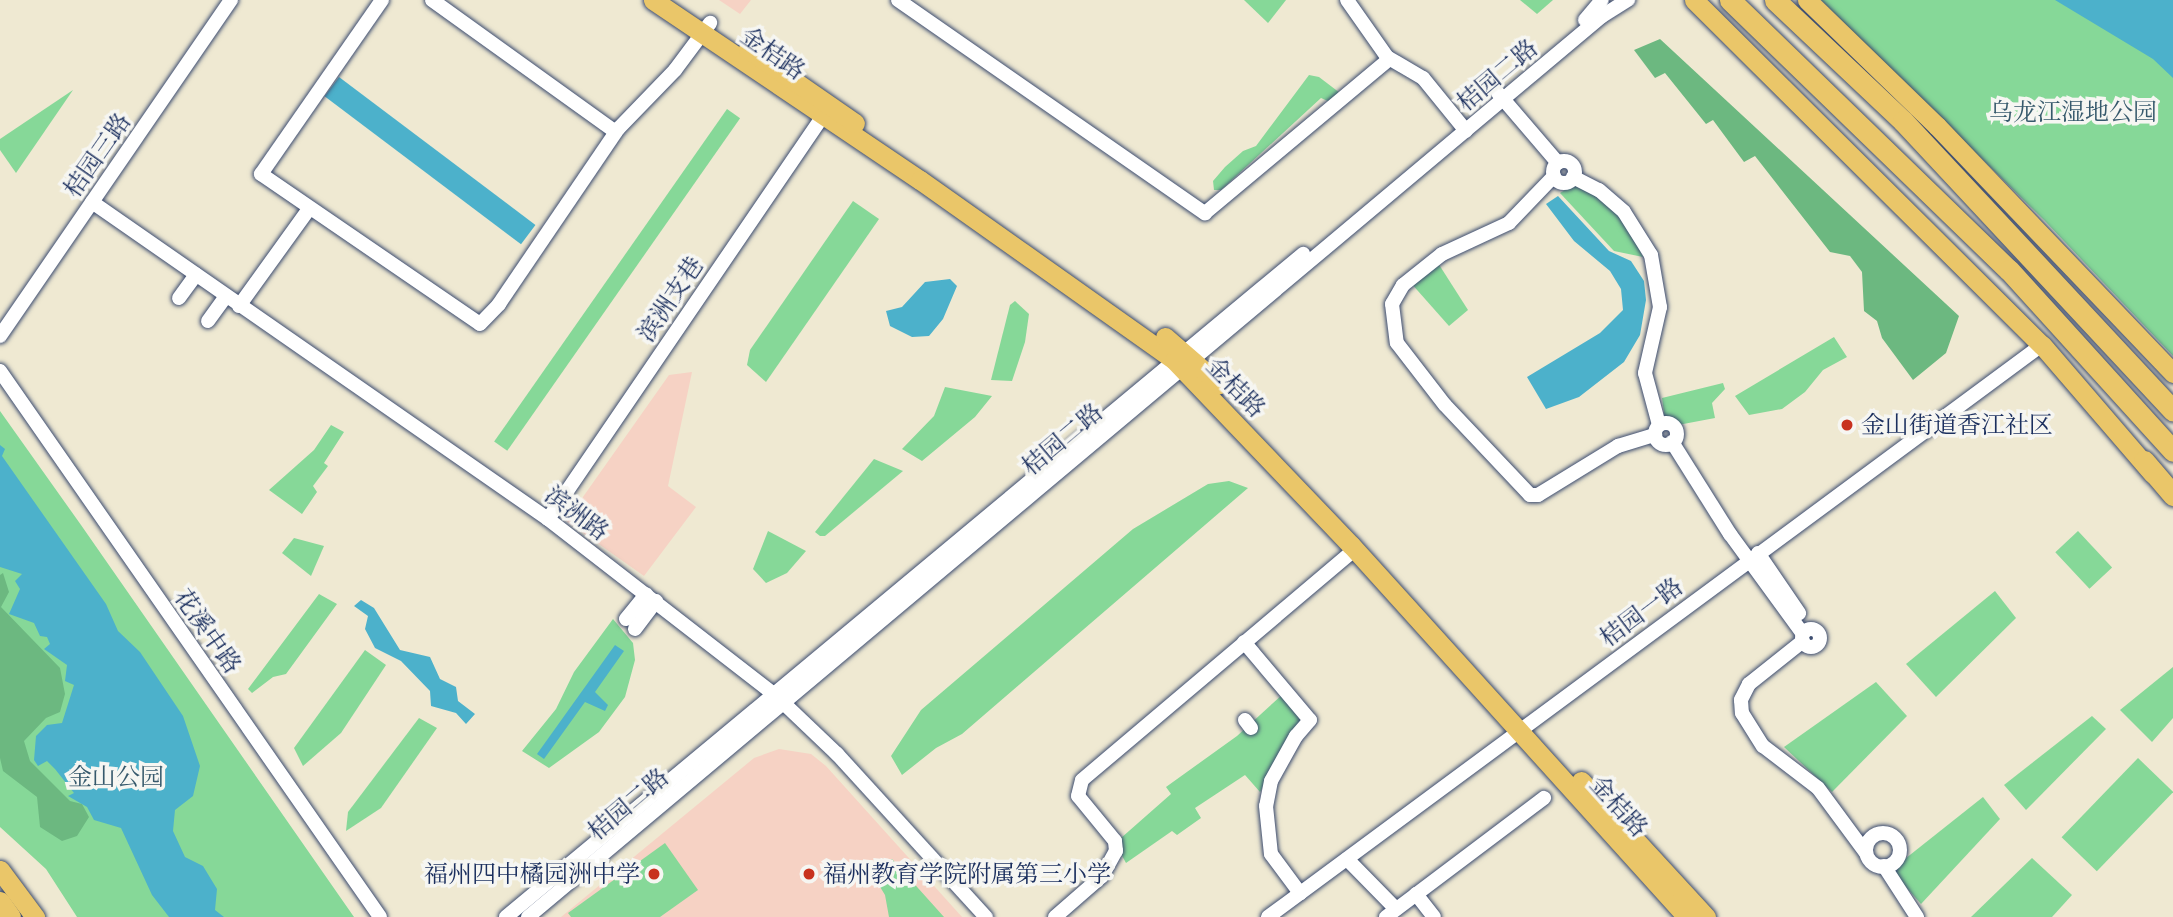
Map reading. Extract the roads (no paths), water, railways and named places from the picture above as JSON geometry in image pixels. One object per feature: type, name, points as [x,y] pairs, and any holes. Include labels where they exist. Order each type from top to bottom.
[{"type":"highway","points":[[1730,0],[2009,270],[2173,451]]},
{"type":"highway","points":[[1775,0],[1912,131],[2173,411]]},
{"type":"highway","points":[[2144,461],[2173,495]]},
{"type":"main road","name":"金桔路","points":[[653,0],[706,28],[920,180],[1184,359],[1355,549],[1524,728],[1687,917]]},
{"type":"main road","points":[[677,0],[706,28]]},
{"type":"main road","points":[[1807,0],[1937,126],[2173,373]]},
{"type":"main road","points":[[1697,3],[2042,345],[2144,461],[2173,501]]},
{"type":"main road","points":[[1184,359],[1524,728],[1706,917]]},
{"type":"main road","points":[[0,870],[35,917]]},
{"type":"main road","points":[[0,901],[11,917]]},
{"type":"street","name":"桔园三路","points":[[0,336],[231,0]]},
{"type":"street","points":[[382,0],[261,174],[480,324],[499,304],[616,132],[675,70],[706,28]]},
{"type":"street","points":[[432,0],[616,132]]},
{"type":"street","points":[[898,0],[1205,213],[1389,60]]},
{"type":"street","points":[[1347,0],[1389,60],[1423,78],[1463,128]]},
{"type":"street","name":"桔园二路","points":[[1501,96],[1580,25],[1602,0]]},
{"type":"street","name":"桔园二路","points":[[528,917],[780,698],[1184,359],[1501,96],[1602,16],[1628,0]]},
{"type":"street","points":[[1681,0],[1697,3]]},
{"type":"street","points":[[1501,96],[1565,183],[1573,177],[1599,190],[1625,212],[1651,255],[1660,307],[1645,373],[1662,444],[1672,442],[1805,635],[1749,684],[1741,700],[1742,713],[1763,746],[1818,788],[1872,862],[1884,866],[1917,917]]},
{"type":"street","name":"滨洲支巷","points":[[548,519],[826,111]]},
{"type":"street","points":[[1556,169],[1509,223],[1443,254],[1403,285],[1392,304],[1398,343],[1445,405],[1530,495],[1538,495],[1618,446],[1657,430]]},
{"type":"street","name":"滨洲路","points":[[92,202],[548,519],[780,698],[986,917]]},
{"type":"street","points":[[239,306],[309,209]]},
{"type":"street","points":[[179,299],[196,275]]},
{"type":"street","points":[[208,321],[226,296]]},
{"type":"street","name":"桔园一路","points":[[1268,917],[2042,345]]},
{"type":"street","name":"花溪中路","points":[[0,371],[380,917]]},
{"type":"street","points":[[1055,917],[1102,876],[1116,851],[1115,841],[1080,801],[1078,786],[1355,549]]},
{"type":"street","points":[[631,624],[651,598]]},
{"type":"street","points":[[1244,642],[1310,720],[1296,736],[1271,781],[1266,806],[1269,848],[1300,893]]},
{"type":"street","name":"桔园二路","points":[[506,917],[780,698]]},
{"type":"street","points":[[1351,856],[1395,910],[1544,798]]},
{"type":"street","points":[[1866,853],[1875,834],[1891,835],[1898,844],[1899,855],[1884,866]]},
{"type":"street","points":[[1416,894],[1434,917]]},
{"type":"water","points":[[2055,0],[2173,0],[2173,78],[2153,59]]},
{"type":"water","points":[[339,77],[535,225],[521,244],[325,96]]},
{"type":"water","points":[[1558,196],[1609,251],[1631,261],[1644,281],[1646,300],[1640,335],[1624,362],[1579,397],[1546,409],[1527,377],[1600,333],[1623,310],[1621,289],[1610,271],[1574,241],[1546,204]]},
{"type":"water","points":[[950,279],[957,286],[943,319],[929,336],[912,337],[890,326],[886,311],[902,307],[925,282]]},
{"type":"water","points":[[0,445],[5,449],[2,456],[106,604],[118,631],[140,652],[183,716],[200,766],[193,796],[175,810],[173,831],[185,857],[203,866],[217,889],[215,910],[224,917],[169,917],[152,895],[121,828],[94,820],[87,807],[68,796],[74,793],[47,761],[38,766],[34,760],[36,736],[47,725],[62,723],[74,685],[65,681],[67,665],[44,649],[50,644],[47,637],[40,636],[34,623],[9,614],[20,589],[15,581],[22,574],[0,567]]},
{"type":"water","points":[[361,600],[374,608],[400,650],[430,657],[440,679],[456,687],[458,701],[475,714],[466,724],[456,713],[431,706],[430,691],[401,661],[375,648],[365,629],[368,616],[354,606]]},
{"type":"water","points":[[615,645],[624,651],[595,692],[608,705],[605,711],[585,702],[544,759],[537,754]]},
{"type":"place","name":"金山街道香江社区","points":[[1847,425]]},
{"type":"place","name":"福州四中橘园洲中学","points":[[654,874]]},
{"type":"place","name":"福州教育学院附属第三小学","points":[[809,874]]},
{"type":"park label","name":"乌龙江湿地公园","points":[[2073,112]]},
{"type":"park label","name":"金山公园","points":[[116,777]]}]
